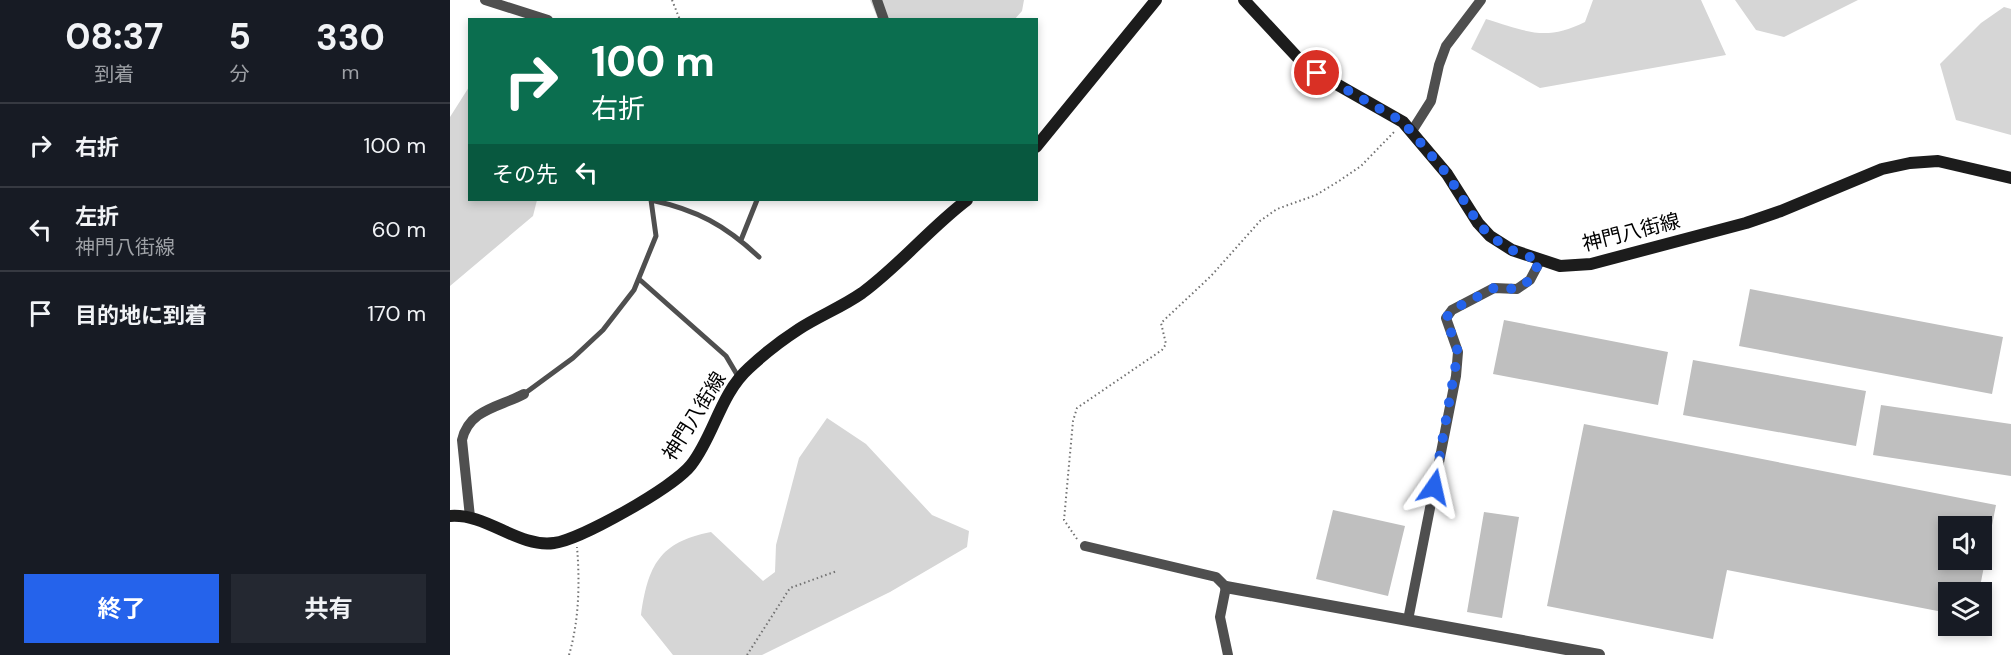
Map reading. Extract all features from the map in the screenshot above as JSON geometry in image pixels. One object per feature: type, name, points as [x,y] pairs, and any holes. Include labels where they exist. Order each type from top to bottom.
[{"type":"main road","points":[[1038,145],[1156,0]]},
{"type":"main road","name":"神門八街線","points":[[1244,0],[1299,59],[1317,73],[1408,127],[1447,174],[1478,223],[1490,236],[1512,250],[1560,266],[1581,265],[1620,256],[1762,218],[1882,169],[1910,163],[1938,160],[2011,178]]},
{"type":"main road","name":"神門八街線","points":[[450,516],[470,517],[536,543],[552,544],[576,536],[663,489],[691,465],[747,370],[799,329],[852,300],[882,278],[966,201]]},
{"type":"street","points":[[485,0],[542,18]]},
{"type":"street","points":[[877,0],[883,18]]},
{"type":"street","points":[[1408,127],[1431,100],[1446,46],[1481,0]]},
{"type":"street","points":[[1408,620],[1456,376],[1458,352],[1446,318],[1452,310],[1494,288],[1517,289],[1530,280],[1540,261]]},
{"type":"street","points":[[470,517],[462,440],[465,428],[484,410],[504,404],[524,394]]},
{"type":"street","points":[[1085,546],[1216,576],[1226,587],[1599,655]]},
{"type":"street","points":[[1226,587],[1220,617],[1228,655]]},
{"type":"lane","points":[[524,394],[573,358],[603,330],[634,290],[656,236],[651,201]]},
{"type":"lane","points":[[656,201],[679,206],[714,220],[759,257]]},
{"type":"lane","points":[[741,240],[757,201]]},
{"type":"lane","points":[[639,279],[726,356],[740,379]]},
{"type":"path","points":[[672,0],[679,18]]},
{"type":"path","points":[[1085,546],[1075,537],[1064,520],[1073,422],[1077,408],[1162,350],[1166,344],[1161,323],[1211,276],[1260,221],[1277,209],[1316,195],[1361,166],[1408,127]]},
{"type":"path","points":[[568,655],[575,635],[579,570],[576,536]]},
{"type":"path","points":[[747,655],[790,588],[837,571]]},
{"type":"shaded area","points":[[870,0],[1024,0],[1022,11],[1016,18],[878,18]]},
{"type":"shaded area","points":[[1593,0],[1701,0],[1726,55],[1540,88],[1471,49],[1486,19],[1524,30],[1558,32],[1585,22]]},
{"type":"shaded area","points":[[1735,0],[1858,0],[1784,37],[1756,30]]},
{"type":"shaded area","points":[[2004,7],[2011,9],[2011,135],[1956,120],[1940,64],[1981,23]]},
{"type":"shaded area","points":[[468,89],[468,201],[537,201],[533,216],[450,286],[450,117]]},
{"type":"shaded area","points":[[827,418],[866,444],[932,515],[969,531],[967,547],[890,592],[762,655],[673,655],[641,615],[648,583],[659,559],[679,542],[711,532],[763,581],[775,572],[776,545],[799,458]]},
{"type":"building","points":[[1750,289],[2003,337],[1992,394],[1739,346]]},
{"type":"building","points":[[1504,320],[1668,352],[1658,405],[1493,374]]},
{"type":"building","points":[[1693,360],[1866,391],[1856,446],[1683,415]]},
{"type":"building","points":[[1881,405],[2011,424],[2011,476],[1873,455]]},
{"type":"building","points":[[1584,424],[1996,505],[1992,525],[1992,516],[1938,516],[1938,570],[1983,570],[1981,582],[1938,582],[1938,611],[1727,570],[1713,639],[1547,606]]},
{"type":"building","points":[[1333,510],[1405,526],[1388,596],[1316,579]]},
{"type":"building","points":[[1484,512],[1519,517],[1502,618],[1467,612]]},
{"type":"route","points":[[1317,73],[1403,122],[1447,174],[1478,223],[1490,236],[1512,250],[1540,261],[1530,280],[1517,289],[1494,288],[1452,310],[1446,318],[1458,352],[1456,376],[1434,487]]}]
